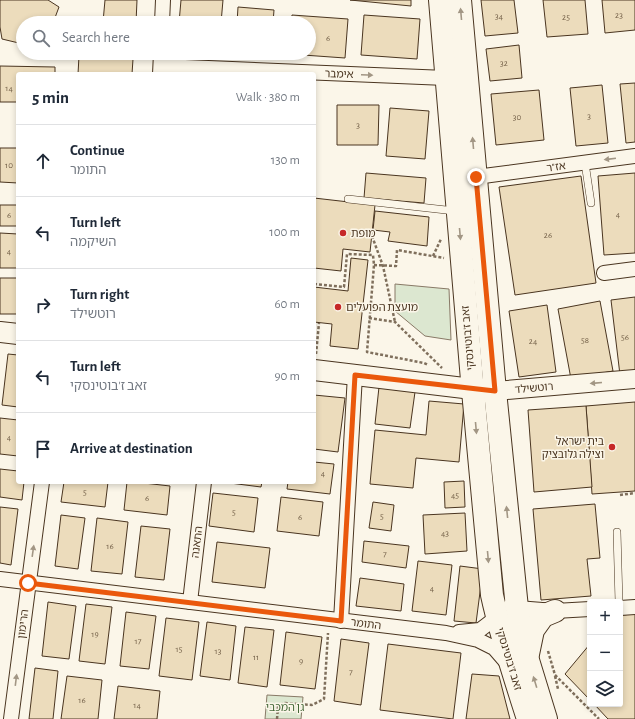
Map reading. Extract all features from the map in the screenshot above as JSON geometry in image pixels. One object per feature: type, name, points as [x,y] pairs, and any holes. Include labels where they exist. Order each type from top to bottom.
[{"type":"main road","name":"זאב ז'בוטינסקי","points":[[440,0],[492,595],[497,617],[546,719]]},
{"type":"main road","name":"זאב ז'בוטינסקי","points":[[460,0],[495,391],[517,608],[519,662],[528,719]]},
{"type":"main road","points":[[0,332],[16,334]]},
{"type":"main road","name":"רוטשילד","points":[[316,370],[495,391]]},
{"type":"main road","points":[[519,662],[532,630],[543,616],[555,611]]},
{"type":"street","points":[[162,16],[163,0]]},
{"type":"street","name":"אימבר","points":[[161,64],[446,78]]},
{"type":"street","name":"אז\"ר","points":[[476,177],[635,156]]},
{"type":"street","points":[[604,273],[635,269]]},
{"type":"street","points":[[335,620],[355,375]]},
{"type":"street","name":"רוטשילד","points":[[495,391],[635,379]]},
{"type":"street","name":"הרימון","points":[[11,719],[42,484]]},
{"type":"street","name":"התאנה","points":[[190,602],[204,484]]},
{"type":"street","name":"התומר","points":[[0,579],[446,633],[478,640],[519,662]]},
{"type":"street","points":[[492,595],[517,608],[555,611],[587,609]]},
{"type":"street","points":[[623,608],[635,607]]},
{"type":"street","name":"התומר","points":[[446,633],[480,630],[497,617]]},
{"type":"lane","points":[[585,162],[591,203]]},
{"type":"lane","points":[[348,199],[458,211]]},
{"type":"lane","points":[[617,532],[619,599]]},
{"type":"path","points":[[372,236],[383,266],[395,322],[446,372]]},
{"type":"path","points":[[374,265],[396,266],[396,250],[449,259]]},
{"type":"path","points":[[316,284],[344,286],[347,254],[373,255],[374,265],[366,352],[424,363],[431,366]]},
{"type":"path","points":[[369,318],[395,322]]},
{"type":"path","points":[[316,358],[319,323]]},
{"type":"path","points":[[620,494],[635,493]]},
{"type":"path","points":[[277,719],[278,707],[282,704],[312,705],[324,698],[335,620]]},
{"type":"path","points":[[532,630],[544,639],[555,676],[599,719]]},
{"type":"green space","points":[[395,284],[449,289],[451,340],[425,336],[395,311]]},
{"type":"green space","name":"גן המכבי","points":[[267,695],[303,697],[301,719],[265,719]]},
{"type":"building","points":[[0,0],[48,0],[59,7],[56,16],[16,16],[16,42],[2,39],[0,27]]},
{"type":"building","points":[[105,0],[137,0],[136,16],[104,16]]},
{"type":"building","points":[[181,0],[223,0],[222,16],[180,16]]},
{"type":"building","points":[[350,0],[411,0],[411,6]]},
{"type":"building","points":[[481,0],[514,0],[518,33],[485,36]]},
{"type":"building","points":[[543,0],[585,0],[588,34],[547,37]]},
{"type":"building","points":[[602,0],[635,0],[635,30],[605,33]]},
{"type":"building","points":[[238,7],[274,10],[274,16],[237,16]]},
{"type":"building","points":[[364,15],[420,19],[417,59],[361,55]]},
{"type":"building","points":[[316,17],[348,19],[345,58],[316,56]]},
{"type":"building","points":[[519,45],[522,78],[490,81],[486,49]]},
{"type":"building","points":[[79,60],[133,60],[132,72],[78,72]]},
{"type":"building","points":[[0,66],[55,67],[55,72],[16,72],[16,102],[0,102]]},
{"type":"building","points":[[635,83],[635,142],[626,143],[620,84]]},
{"type":"building","points":[[602,85],[608,143],[576,146],[570,88]]},
{"type":"building","points":[[539,90],[544,140],[496,145],[491,94]]},
{"type":"building","points":[[337,105],[379,105],[378,145],[337,145]]},
{"type":"building","points":[[390,108],[429,111],[425,159],[386,156]]},
{"type":"building","points":[[0,148],[16,148],[16,183],[0,182]]},
{"type":"building","points":[[366,173],[426,178],[424,203],[364,198]]},
{"type":"building","points":[[635,173],[635,253],[604,255],[598,176]]},
{"type":"building","points":[[581,176],[596,283],[515,295],[499,187]]},
{"type":"building","name":"מופת","points":[[316,198],[375,205],[370,252],[343,249],[341,271],[316,268]]},
{"type":"building","points":[[0,205],[16,205],[16,226],[0,226]]},
{"type":"building","points":[[375,211],[429,217],[427,246],[388,241],[390,232],[373,230]]},
{"type":"building","points":[[0,233],[16,234],[16,268],[0,268]]},
{"type":"building","name":"מועצת הפועלים","points":[[351,258],[368,260],[358,349],[330,346],[332,324],[316,322],[316,287],[348,291]]},
{"type":"building","points":[[0,278],[16,278],[16,314],[0,314]]},
{"type":"building","points":[[635,297],[635,374],[620,375],[611,300]]},
{"type":"building","points":[[600,301],[613,371],[571,379],[558,309]]},
{"type":"building","points":[[547,305],[556,372],[519,377],[509,311]]},
{"type":"building","points":[[8,354],[16,355],[16,407],[2,405]]},
{"type":"building","points":[[379,387],[415,392],[410,428],[375,424]]},
{"type":"building","points":[[316,395],[345,398],[338,452],[316,449]]},
{"type":"building","points":[[429,401],[464,404],[459,462],[416,458],[413,488],[370,484],[375,430],[426,435]]},
{"type":"building","name":"בית ישראל וצילה גלובציק","points":[[635,402],[635,491],[592,494],[586,406]]},
{"type":"building","points":[[586,406],[592,487],[534,492],[528,410]]},
{"type":"building","points":[[0,418],[16,420],[16,456],[0,454]]},
{"type":"building","points":[[316,462],[334,464],[330,494],[287,489],[288,484],[316,484]]},
{"type":"building","points":[[0,469],[16,471],[16,484],[24,484],[22,500],[0,497]]},
{"type":"building","points":[[464,481],[465,507],[445,508],[444,482]]},
{"type":"building","points":[[64,484],[108,484],[105,507],[61,502]]},
{"type":"building","points":[[127,484],[170,486],[167,515],[124,510]]},
{"type":"building","points":[[238,484],[262,484],[261,487]]},
{"type":"building","points":[[213,493],[258,498],[254,532],[209,526]]},
{"type":"building","points":[[281,497],[323,502],[319,536],[277,531]]},
{"type":"building","points":[[373,502],[394,505],[391,531],[369,528]]},
{"type":"building","points":[[595,504],[600,558],[587,559],[591,596],[541,600],[533,509]]},
{"type":"building","points":[[0,507],[18,509],[11,565],[0,563]]},
{"type":"building","points":[[465,513],[467,551],[425,554],[423,515]]},
{"type":"building","points":[[61,515],[85,518],[78,569],[55,566]]},
{"type":"building","points":[[97,518],[128,522],[122,574],[91,571]]},
{"type":"building","points":[[141,526],[170,529],[164,580],[135,577]]},
{"type":"building","points":[[364,541],[409,546],[406,568],[362,562]]},
{"type":"building","points":[[217,542],[270,548],[265,588],[212,582]]},
{"type":"building","points":[[418,561],[452,565],[446,615],[412,611]]},
{"type":"building","points":[[460,566],[483,569],[476,623],[454,621]]},
{"type":"building","points":[[360,578],[404,584],[401,611],[356,606]]},
{"type":"building","points":[[48,602],[76,606],[69,659],[42,656]]},
{"type":"building","points":[[86,604],[112,607],[105,664],[79,661]]},
{"type":"building","points":[[126,612],[156,616],[149,669],[120,666]]},
{"type":"building","points":[[635,614],[635,719],[608,719],[597,707],[623,707],[623,615]]},
{"type":"building","points":[[166,618],[199,622],[192,680],[159,676]]},
{"type":"building","points":[[207,622],[236,626],[230,680],[200,676]]},
{"type":"building","points":[[245,627],[274,630],[267,687],[238,683]]},
{"type":"building","points":[[286,632],[322,637],[315,689],[280,685]]},
{"type":"building","points":[[341,639],[369,643],[361,705],[334,701]]},
{"type":"building","points":[[388,644],[461,653],[453,719],[380,710]]},
{"type":"building","points":[[587,648],[587,697],[565,674]]},
{"type":"building","points":[[35,668],[58,671],[53,719],[29,719]]},
{"type":"building","points":[[472,674],[499,676],[510,719],[466,719]]},
{"type":"building","points":[[67,676],[102,680],[98,719],[61,719]]},
{"type":"building","points":[[118,686],[160,691],[157,719],[114,719]]},
{"type":"place","name":"מופת","points":[[343,233]]},
{"type":"place","name":"מועצת הפועלים","points":[[338,307]]},
{"type":"place","name":"בית ישראל וצילה גלובציק","points":[[612,447]]},
{"type":"route","points":[[28,583],[341,621],[355,375],[495,391],[476,177]]}]
